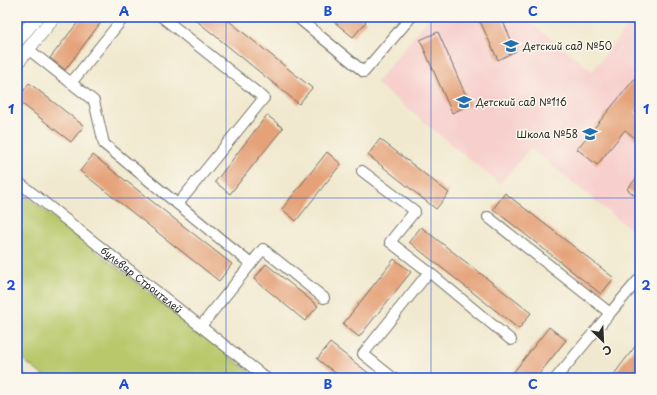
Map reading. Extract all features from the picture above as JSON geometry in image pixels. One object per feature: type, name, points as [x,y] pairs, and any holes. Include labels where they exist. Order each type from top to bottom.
[{"type":"main road","points":[[17,41],[36,17]]},
{"type":"main road","points":[[17,63],[54,17]]},
{"type":"main road","points":[[17,375],[20,378]]},
{"type":"street","points":[[71,83],[124,17]]},
{"type":"street","points":[[162,17],[264,98],[178,204]]},
{"type":"street","points":[[297,17],[364,72],[410,17]]},
{"type":"street","points":[[28,49],[94,101],[104,144],[252,264]]},
{"type":"street","points":[[362,171],[415,211],[390,242],[429,272],[511,340]]},
{"type":"street","name":"бульвар Строителей","points":[[17,181],[266,378]]},
{"type":"street","points":[[488,217],[610,313]]},
{"type":"street","points":[[201,326],[263,250],[324,298]]},
{"type":"street","points":[[393,378],[363,354],[429,272]]},
{"type":"street","points":[[556,378],[610,313],[639,283]]},
{"type":"shaded area","points":[[430,17],[527,17],[530,22],[592,71],[635,17],[640,17],[640,237],[530,148],[500,184],[376,83]]},
{"type":"green space","points":[[17,189],[257,378],[46,378],[17,355]]},
{"type":"building","points":[[82,17],[105,17],[65,70],[50,58]]},
{"type":"building","points":[[192,17],[224,17],[312,88],[299,104]]},
{"type":"building","points":[[328,17],[360,17],[366,22],[353,37]]},
{"type":"building","points":[[478,17],[501,17],[516,51],[498,60]]},
{"type":"building","points":[[438,32],[470,105],[452,113],[420,40]]},
{"type":"building","points":[[640,72],[640,105],[635,112],[640,116],[640,142],[625,130],[597,165],[577,149]]},
{"type":"building","points":[[29,83],[84,126],[71,142],[17,100]]},
{"type":"building","points":[[267,115],[283,128],[230,194],[215,182]]},
{"type":"building","points":[[380,139],[449,193],[436,209],[368,155]]},
{"type":"building","points":[[327,152],[341,164],[296,221],[282,209]]},
{"type":"building","points":[[93,155],[232,264],[219,281],[80,171]]},
{"type":"building","points":[[640,174],[640,200],[627,189]]},
{"type":"building","points":[[505,193],[614,278],[601,294],[493,209]]},
{"type":"building","points":[[421,227],[531,313],[519,329],[409,242]]},
{"type":"building","points":[[394,259],[411,272],[359,337],[343,324]]},
{"type":"building","points":[[266,264],[318,306],[305,321],[254,279]]},
{"type":"building","points":[[549,327],[566,340],[536,378],[509,378]]},
{"type":"building","points":[[640,340],[640,375],[638,378],[611,378]]},
{"type":"building","points":[[330,343],[375,378],[342,378],[317,359]]},
{"type":"place","name":"Детский сад №50","points":[[511,46]]},
{"type":"place","name":"Детский сад №116","points":[[464,102]]},
{"type":"place","name":"Школа №58","points":[[590,134]]}]
